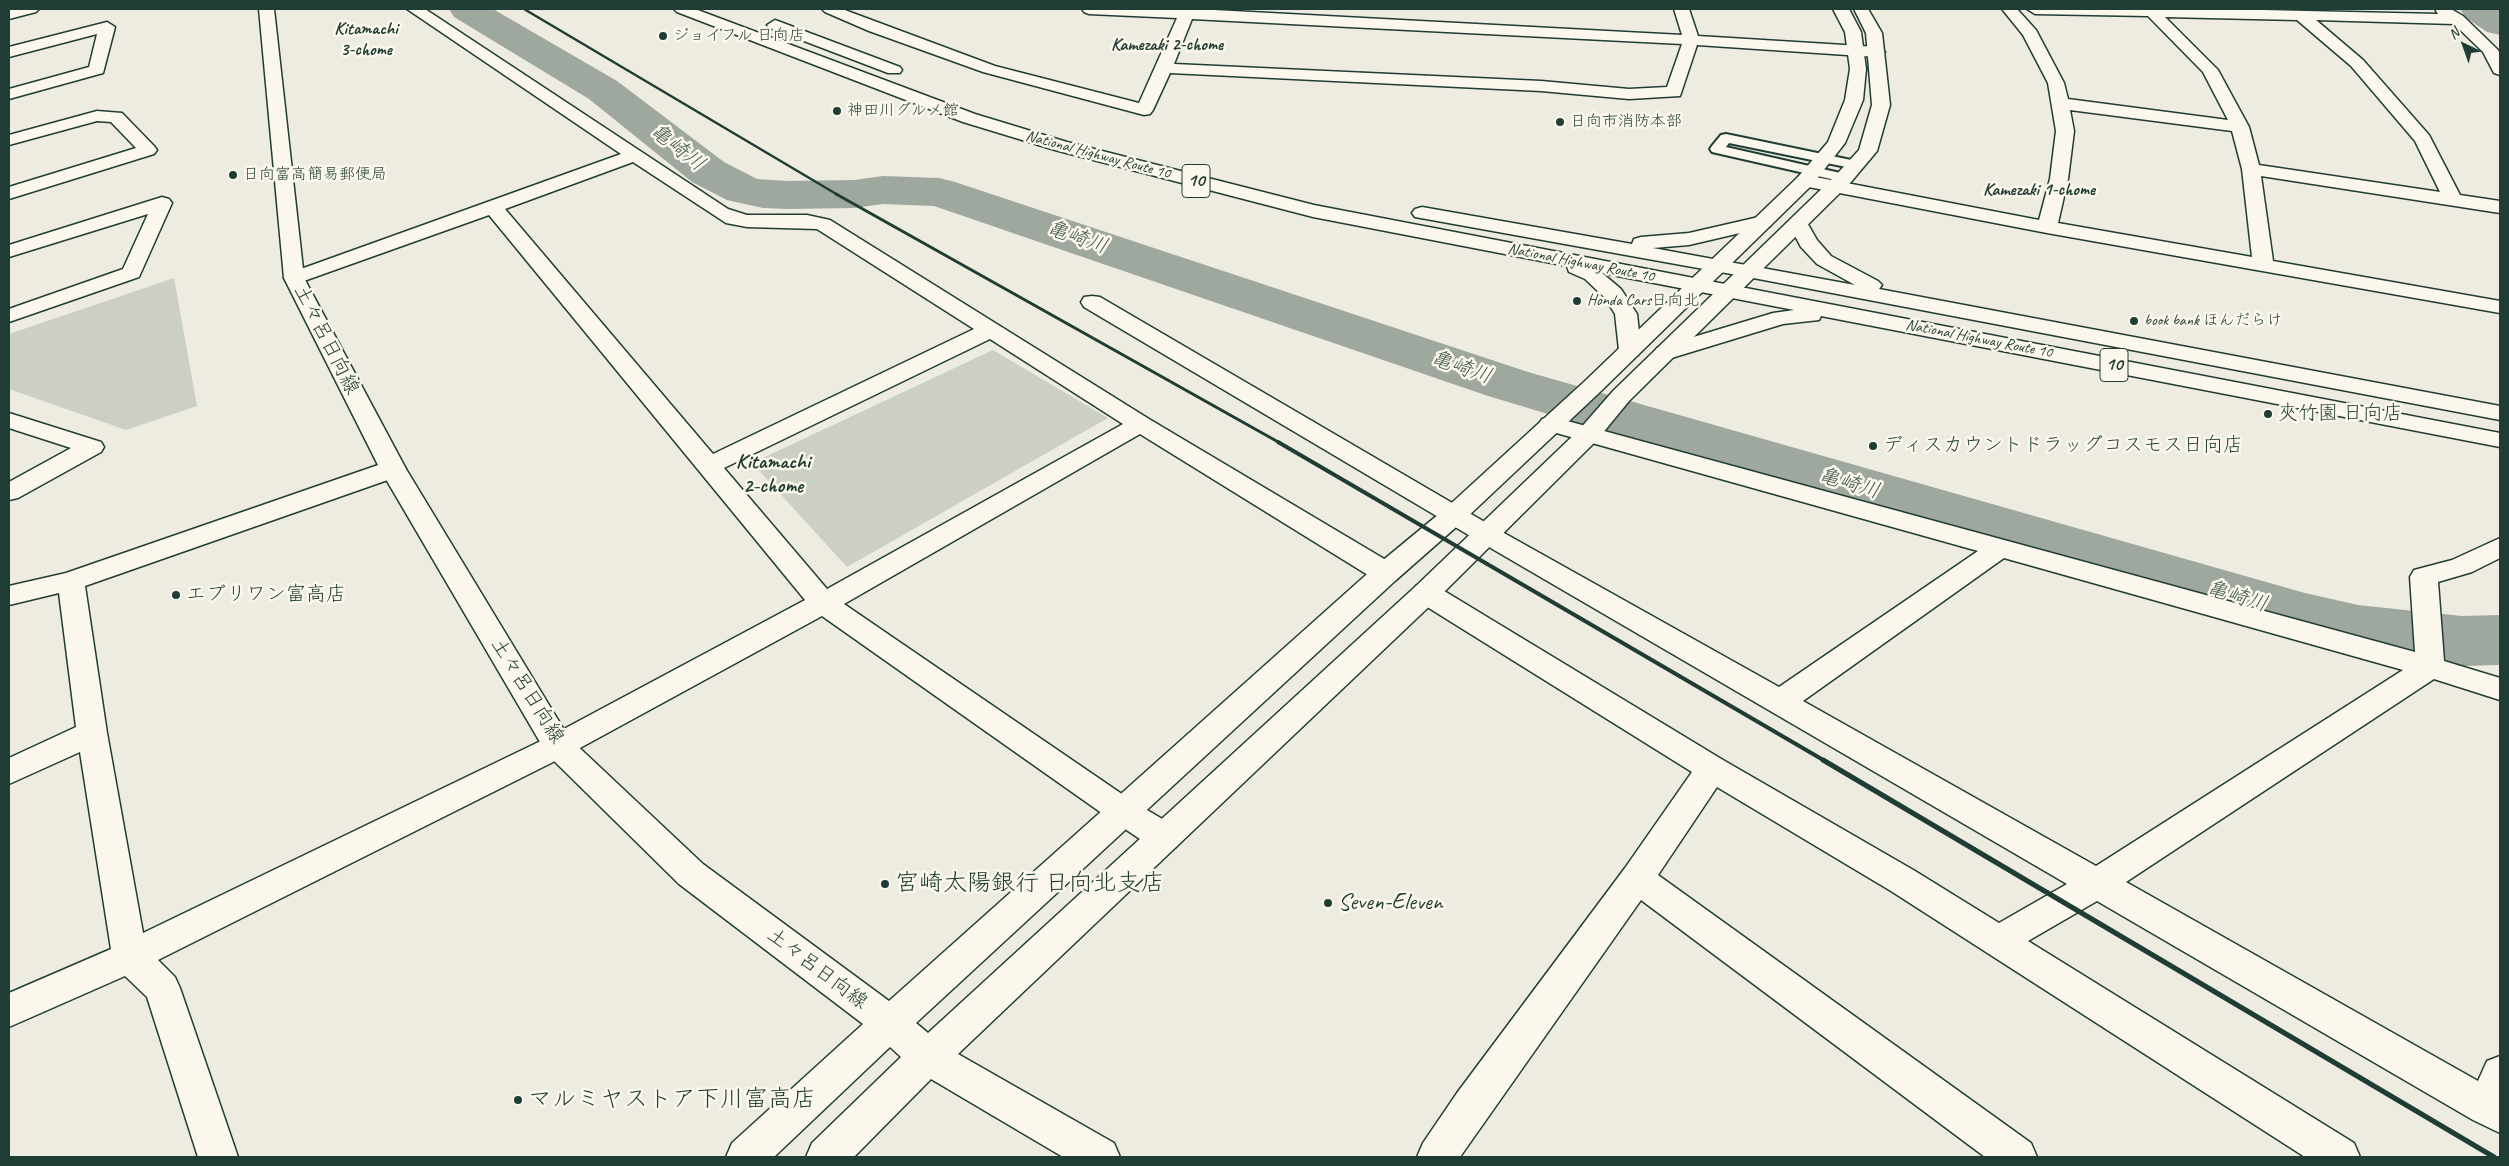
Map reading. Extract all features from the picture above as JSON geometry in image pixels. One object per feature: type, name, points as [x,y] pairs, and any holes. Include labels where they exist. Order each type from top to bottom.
[{"type":"main road","points":[[9,14],[31,9]]},
{"type":"main road","name":"土々呂日向線","points":[[266,9],[294,278],[393,469],[558,746],[692,874],[890,1023],[928,1057],[1100,1157]]},
{"type":"main road","points":[[415,9],[636,155],[711,207],[733,218],[747,221],[807,221],[823,224],[1140,424],[1386,573]]},
{"type":"main road","name":"National Highway Route 10","points":[[682,9],[900,93],[1061,146],[1313,211],[2500,440]]},
{"type":"main road","points":[[830,9],[875,28],[989,70],[1144,110],[1188,11]]},
{"type":"main road","points":[[1089,9],[1377,16],[1877,52]]},
{"type":"main road","points":[[1164,68],[1541,86],[1629,94],[1674,92],[1691,40],[1682,9]]},
{"type":"main road","points":[[746,1157],[890,1023],[1386,573],[1454,515],[1718,267],[1814,170],[1836,143],[1854,100],[1858,69],[1854,32],[1841,9]]},
{"type":"main road","points":[[826,1157],[928,1057],[1426,593],[1588,435],[1621,396],[1798,223],[1868,151],[1882,105],[1874,33],[1861,9]]},
{"type":"main road","points":[[2009,9],[2030,33],[2041,52],[2056,83],[2060,102],[2065,131],[2060,178],[2047,227]]},
{"type":"main road","points":[[2035,9],[2151,10],[2458,19]]},
{"type":"main road","points":[[2440,9],[2458,19],[2490,50],[2500,70]]},
{"type":"main road","points":[[2151,10],[2210,70],[2240,127],[2251,170],[2263,264]]},
{"type":"main road","points":[[2301,15],[2357,63],[2423,139],[2453,200]]},
{"type":"main road","points":[[760,19],[911,77]]},
{"type":"main road","points":[[9,52],[107,27],[97,70],[9,94]]},
{"type":"main road","points":[[2060,102],[2240,127]]},
{"type":"main road","points":[[9,140],[97,116],[116,117],[148,150],[9,193]]},
{"type":"main road","points":[[294,278],[636,155]]},
{"type":"main road","points":[[1814,170],[1845,176],[2047,227],[2500,307]]},
{"type":"main road","points":[[2251,170],[2500,207]]},
{"type":"main road","points":[[9,251],[162,203],[132,273],[9,316]]},
{"type":"main road","points":[[492,206],[823,603],[1124,812],[1164,837]]},
{"type":"main road","name":"National Highway Route 10","points":[[1403,210],[1718,267],[1748,270],[2500,413]]},
{"type":"main road","points":[[1598,245],[1689,239],[1763,222]]},
{"type":"main road","points":[[1798,223],[1808,243],[1824,260],[1862,282],[1904,300]]},
{"type":"main road","points":[[1556,258],[1592,275],[1614,294],[1626,314],[1630,350]]},
{"type":"main road","points":[[1092,302],[1486,534],[2096,884],[2496,1098]]},
{"type":"main road","points":[[1665,353],[1781,318],[1840,312]]},
{"type":"main road","points":[[708,466],[990,330]]},
{"type":"main road","points":[[9,420],[92,447],[9,492]]},
{"type":"main road","points":[[9,1010],[130,957],[558,746],[823,603],[1140,424]]},
{"type":"main road","points":[[1551,424],[2430,667],[2500,689]]},
{"type":"main road","points":[[9,595],[71,581],[393,469]]},
{"type":"main road","points":[[2430,667],[2424,577],[2462,566],[2500,546]]},
{"type":"main road","points":[[1779,702],[1999,549]]},
{"type":"main road","points":[[71,581],[92,734],[130,957],[162,988],[218,1157]]},
{"type":"main road","points":[[1426,593],[1712,768],[1903,881],[2340,1157]]},
{"type":"main road","points":[[1998,941],[2096,884],[2430,667]]},
{"type":"main road","points":[[9,772],[92,734]]},
{"type":"main road","points":[[1437,1157],[1476,1098],[1637,878],[1712,768]]},
{"type":"main road","points":[[1637,878],[2017,1157]]},
{"type":"lane","points":[[1814,170],[1726,138],[1717,150],[1814,170],[1845,176]]},
{"type":"shaded area","points":[[174,278],[197,406],[126,430],[9,389],[9,334]]},
{"type":"shaded area","points":[[993,350],[1108,418],[847,567],[752,463]]},
{"type":"waterway","name":"亀崎川","points":[[467,9],[603,90],[708,172],[743,190],[763,194],[788,195],[854,194],[883,190],[939,192],[1508,384],[2305,617],[2358,629],[2462,641],[2500,640]]},
{"type":"waterway","name":"亀崎川","points":[[2478,9],[2500,24]]},
{"type":"railway","points":[[524,9],[838,195]]},
{"type":"railway","points":[[836,194],[1280,443]]},
{"type":"railway","points":[[1278,442],[1825,761]]},
{"type":"railway","points":[[1823,760],[2494,1157]]},
{"type":"place","name":"ジョイフル 日向店","points":[[663,36]]},
{"type":"place","name":"神田川グルメ館","points":[[837,111]]},
{"type":"place","name":"日向市消防本部","points":[[1560,122]]},
{"type":"place","name":"日向富高簡易郵便局","points":[[233,175]]},
{"type":"place","name":"Honda Cars日向北","points":[[1577,301]]},
{"type":"place","name":"book bank ほんだらけ","points":[[2134,321]]},
{"type":"place","name":"夾竹園 日向店","points":[[2268,414]]},
{"type":"place","name":"ディスカウントドラッグコスモス日向店","points":[[1873,446]]},
{"type":"place","name":"エブリワン富高店","points":[[176,595]]},
{"type":"place","name":"宮崎太陽銀行 日向北支店","points":[[885,884]]},
{"type":"place","name":"Seven-Eleven","points":[[1328,903]]},
{"type":"place","name":"マルミヤストア下川富高店","points":[[518,1100]]},
{"type":"district","name":"Kitamachi 3-chome","points":[[366,39]]},
{"type":"district","name":"Kamezaki 2-chome","points":[[1167,45]]},
{"type":"district","name":"Kamezaki 1-chome","points":[[2039,190]]},
{"type":"district","name":"Kitamachi 2-chome","points":[[773,474]]}]
